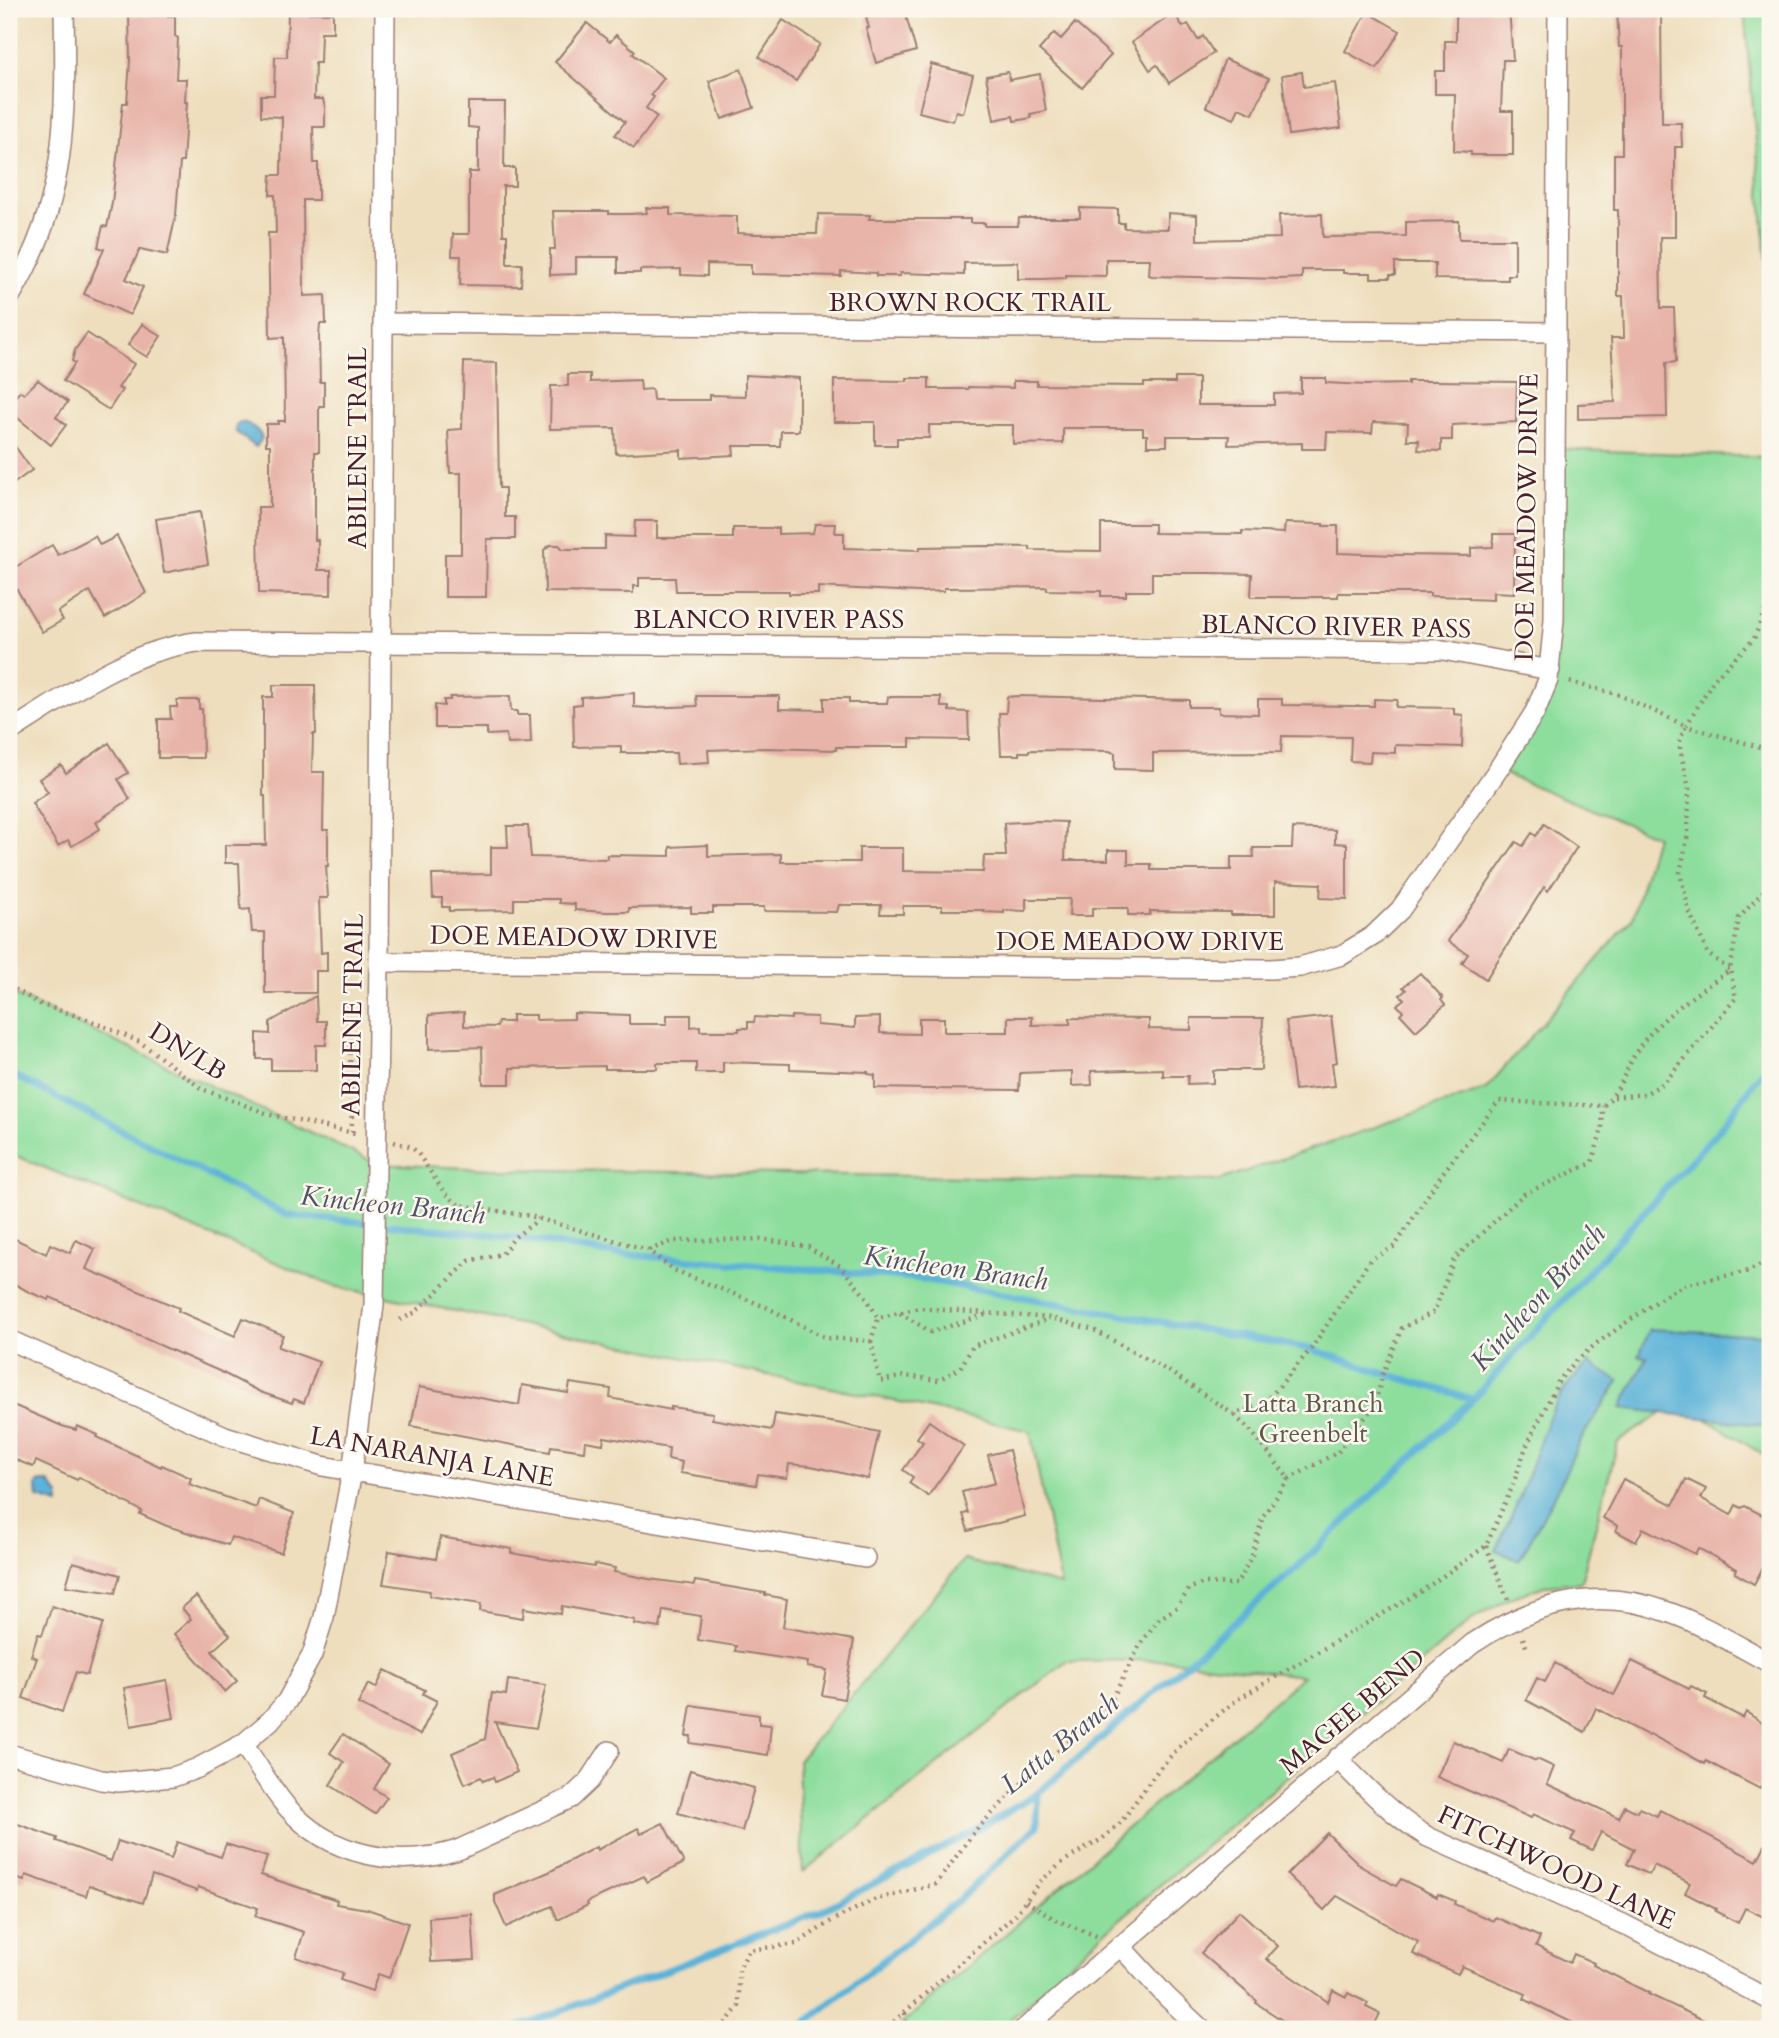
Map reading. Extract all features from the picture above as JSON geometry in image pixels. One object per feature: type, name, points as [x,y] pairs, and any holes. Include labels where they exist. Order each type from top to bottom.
[{"type":"street","points":[[9,298],[40,235],[59,167],[64,119],[64,9]]},
{"type":"street","name":"ABILENE TRAIL","points":[[9,1754],[100,1780],[119,1782],[173,1777],[221,1757],[243,1744],[270,1721],[287,1701],[313,1655],[324,1617],[352,1472],[374,1305],[382,642],[385,9]]},
{"type":"street","name":"DOE MEADOW DRIVE","points":[[379,962],[1271,969],[1322,962],[1357,947],[1387,924],[1400,910],[1535,712],[1550,670],[1554,620],[1558,9]]},
{"type":"street","name":"BROWN ROCK TRAIL","points":[[384,323],[1555,332]]},
{"type":"street","name":"BLANCO RIVER PASS","points":[[9,732],[130,660],[152,650],[197,642],[1443,650],[1550,670]]},
{"type":"street","name":"LA NARANJA LANE","points":[[9,1340],[225,1436],[298,1459],[352,1472],[865,1558]]},
{"type":"street","name":"MAGEE BEND","points":[[1024,2029],[1472,1644],[1515,1618],[1571,1601],[1633,1603],[1664,1610],[1770,1663]]},
{"type":"street","points":[[243,1744],[285,1805],[316,1833],[339,1846],[363,1854],[411,1860],[441,1856],[458,1850],[571,1798],[590,1780],[610,1751]]},
{"type":"street","name":"FITCHWOOD LANE","points":[[1337,1758],[1377,1800],[1403,1822],[1428,1837],[1623,1924],[1770,2000]]},
{"type":"street","points":[[1120,1946],[1201,2029]]},
{"type":"path","points":[[1730,970],[1708,954],[1689,911],[1680,873],[1688,834],[1689,789],[1680,739],[1714,679],[1754,639],[1770,597]]},
{"type":"path","points":[[1569,682],[1616,694],[1686,726],[1770,750]]},
{"type":"path","points":[[1613,1097],[1645,1094],[1664,1083],[1736,998],[1730,970],[1739,918],[1770,884]]},
{"type":"path","points":[[1233,1414],[1265,1404],[1311,1349],[1370,1260],[1395,1246],[1441,1175],[1499,1101],[1603,1105],[1613,1097],[1642,1043],[1679,1006],[1730,970]]},
{"type":"path","name":"DN/LB","points":[[9,986],[42,1005],[87,1019],[140,1042],[202,1089],[271,1115],[352,1133],[350,1046]]},
{"type":"path","points":[[721,2029],[739,2006],[739,1969],[749,1951],[796,1944],[834,1920],[874,1900],[936,1884],[975,1831],[1019,1786],[1110,1705],[1141,1643],[1159,1619],[1177,1607],[1191,1588],[1203,1583],[1237,1584],[1252,1555],[1263,1516],[1289,1479],[1338,1452],[1374,1405],[1383,1373],[1402,1328],[1434,1312],[1454,1259],[1524,1194],[1592,1163],[1602,1129],[1603,1105]]},
{"type":"path","points":[[397,1143],[417,1152],[444,1192],[459,1205],[540,1219],[648,1250],[674,1270],[766,1307],[826,1338],[871,1341]]},
{"type":"path","points":[[400,1320],[416,1312],[468,1261],[502,1254],[515,1237],[540,1219]]},
{"type":"path","points":[[648,1250],[674,1241],[761,1239],[808,1247],[840,1266],[866,1297],[878,1318],[871,1341],[880,1381],[904,1376],[939,1380],[960,1368],[973,1346],[1051,1318]]},
{"type":"path","points":[[882,2029],[1015,1916],[1041,1881],[1064,1861],[1102,1839],[1121,1822],[1158,1769],[1182,1744],[1238,1699],[1423,1590],[1486,1546],[1513,1485],[1526,1447],[1559,1380],[1576,1361],[1597,1343],[1687,1284],[1749,1271],[1770,1260]]},
{"type":"path","points":[[878,1318],[919,1308],[1051,1318],[1094,1330],[1170,1372],[1233,1414],[1251,1431],[1289,1479]]},
{"type":"path","points":[[899,1313],[932,1332],[989,1314]]},
{"type":"path","points":[[1486,1546],[1527,1649]]},
{"type":"path","points":[[1026,1900],[1056,1920],[1120,1946]]},
{"type":"path","points":[[905,2012],[907,2029]]},
{"type":"green space","points":[[1744,9],[1770,9],[1770,295]]},
{"type":"green space","name":"Latta Branch Greenbelt","points":[[1770,443],[1770,1459],[1679,1402],[1618,1442],[1581,1582],[1547,1585],[1510,1598],[1470,1621],[1098,1938],[1000,2029],[896,2029],[1303,1676],[1168,1660],[1066,1661],[803,1872],[798,1761],[964,1560],[1061,1585],[1030,1431],[333,1286],[9,1153],[9,992],[378,1164],[492,1169],[1217,1181],[1486,1089],[1632,919],[1656,836],[1497,771],[1545,689],[1555,449],[1765,457]]},
{"type":"water","points":[[240,422],[250,425],[261,435],[256,447],[236,432],[236,425]]},
{"type":"water","points":[[1650,1329],[1764,1335],[1770,1364],[1770,1426],[1621,1408],[1647,1357],[1639,1356]]},
{"type":"water","points":[[1589,1363],[1619,1381],[1579,1442],[1559,1487],[1519,1561],[1496,1550],[1524,1486],[1548,1419],[1565,1389]]},
{"type":"water","points":[[48,1482],[59,1495],[59,1504],[38,1498],[37,1484]]},
{"type":"building","points":[[904,9],[916,51],[876,63],[866,28],[869,28],[866,17]]},
{"type":"building","points":[[1456,9],[1509,9],[1513,60],[1503,60],[1501,111],[1513,111],[1513,155],[1471,155],[1471,152],[1454,151],[1455,94],[1435,94],[1435,71],[1445,71],[1445,41],[1456,41]]},
{"type":"building","points":[[1617,9],[1661,9],[1662,123],[1681,123],[1682,147],[1675,147],[1675,237],[1660,237],[1661,308],[1674,308],[1676,362],[1666,363],[1667,417],[1578,419],[1578,404],[1615,402],[1611,338],[1624,338],[1623,296],[1618,296],[1618,210],[1614,210],[1614,154],[1622,154],[1622,47],[1619,47]]},
{"type":"building","points":[[288,12],[333,13],[333,32],[321,32],[320,63],[315,63],[314,99],[323,99],[325,108],[325,127],[313,127],[314,163],[318,163],[318,200],[303,200],[304,296],[325,295],[326,324],[320,324],[319,337],[320,382],[324,382],[324,406],[319,406],[319,452],[315,452],[315,540],[318,540],[318,570],[331,570],[331,595],[259,593],[258,507],[270,507],[270,445],[266,445],[266,424],[285,421],[284,337],[270,338],[268,233],[276,233],[275,195],[270,195],[271,175],[281,175],[282,117],[261,116],[261,95],[274,95],[275,57],[287,57]]},
{"type":"building","points":[[1367,12],[1400,31],[1377,69],[1345,51]]},
{"type":"building","points":[[1174,13],[1183,27],[1188,24],[1198,40],[1203,36],[1214,53],[1169,83],[1157,65],[1150,70],[1132,42]]},
{"type":"building","points":[[129,16],[175,16],[175,36],[178,38],[176,79],[186,79],[187,102],[183,162],[180,162],[176,215],[167,255],[140,249],[126,279],[143,287],[130,315],[84,294],[104,249],[98,247],[103,226],[107,227],[112,203],[123,103],[127,103]]},
{"type":"building","points":[[783,20],[820,44],[796,81],[759,57]]},
{"type":"building","points":[[587,23],[610,42],[616,35],[635,51],[633,54],[664,78],[651,95],[654,97],[646,108],[657,117],[634,148],[615,135],[625,122],[555,62]]},
{"type":"building","points":[[1075,23],[1111,55],[1082,88],[1039,50],[1054,33],[1061,39]]},
{"type":"building","points":[[1225,59],[1269,78],[1253,114],[1239,108],[1234,119],[1206,107]]},
{"type":"building","points":[[931,64],[973,75],[963,113],[956,111],[953,121],[919,112]]},
{"type":"building","points":[[741,69],[754,108],[722,119],[709,81]]},
{"type":"building","points":[[1008,72],[1009,80],[1040,74],[1046,111],[1030,114],[1031,118],[1014,121],[1013,116],[994,120],[986,76]]},
{"type":"building","points":[[1302,72],[1304,87],[1335,83],[1341,128],[1289,135],[1282,75]]},
{"type":"building","points":[[468,102],[505,102],[504,168],[515,168],[515,186],[503,186],[503,235],[507,235],[507,264],[522,264],[521,286],[460,285],[461,256],[452,256],[453,234],[469,234],[469,172],[478,172],[478,128],[468,127]]},
{"type":"building","points":[[646,208],[670,208],[670,215],[737,216],[737,233],[756,234],[817,234],[818,214],[870,215],[869,219],[970,219],[970,223],[985,223],[985,226],[1018,226],[1019,218],[1080,218],[1080,208],[1118,209],[1118,223],[1124,223],[1124,228],[1168,229],[1168,213],[1197,215],[1197,240],[1280,238],[1279,215],[1322,214],[1323,237],[1406,236],[1406,222],[1459,221],[1459,239],[1515,239],[1515,275],[1508,275],[1508,280],[1435,279],[1435,263],[1395,263],[1395,275],[1390,275],[1390,278],[1371,278],[1371,273],[1343,273],[1343,270],[1302,270],[1302,278],[1281,279],[1152,276],[1149,275],[1150,259],[1106,259],[1106,276],[1066,275],[1066,278],[1018,279],[1018,262],[964,263],[964,275],[900,273],[900,276],[841,271],[841,276],[751,274],[751,265],[707,264],[707,276],[681,275],[681,269],[618,273],[618,257],[576,257],[576,274],[550,275],[550,249],[555,249],[553,211],[609,211],[609,214],[629,214],[647,213]]},
{"type":"building","points":[[142,324],[161,336],[147,357],[128,345]]},
{"type":"building","points":[[87,333],[134,364],[118,388],[122,390],[109,410],[63,381],[75,363],[72,361],[75,350]]},
{"type":"building","points":[[464,362],[497,363],[499,488],[505,488],[505,517],[515,517],[515,539],[487,539],[486,597],[445,597],[445,554],[461,554],[461,473],[450,473],[448,430],[462,429]]},
{"type":"building","points":[[568,374],[590,374],[590,382],[640,380],[641,390],[652,389],[653,400],[709,400],[709,395],[745,396],[745,375],[799,378],[799,431],[781,431],[780,446],[733,446],[734,455],[681,458],[681,450],[616,454],[615,428],[550,429],[551,386],[568,386]]},
{"type":"building","points":[[907,378],[929,378],[929,389],[968,389],[1013,388],[1013,381],[1037,381],[1037,385],[1144,386],[1144,383],[1175,383],[1175,378],[1198,378],[1198,405],[1274,405],[1274,394],[1301,393],[1301,378],[1326,378],[1326,383],[1365,385],[1408,384],[1408,381],[1517,382],[1516,422],[1452,425],[1452,440],[1441,440],[1441,451],[1418,450],[1419,440],[1407,440],[1408,423],[1373,422],[1372,433],[1327,432],[1326,449],[1302,449],[1302,443],[1228,445],[1229,436],[1167,436],[1167,446],[1147,446],[1147,435],[1143,435],[1143,428],[1063,428],[1063,443],[1013,444],[1013,425],[929,425],[929,438],[897,438],[897,445],[875,445],[875,422],[834,422],[834,380],[907,381]]},
{"type":"building","points":[[38,380],[68,402],[56,417],[66,425],[51,445],[9,411],[9,404],[20,391],[24,394]]},
{"type":"building","points":[[9,438],[32,470],[9,487]]},
{"type":"building","points":[[200,512],[208,564],[164,573],[156,519]]},
{"type":"building","points":[[635,521],[657,521],[657,538],[733,538],[733,528],[778,528],[778,534],[813,533],[815,524],[836,524],[835,533],[844,533],[844,548],[920,550],[920,547],[988,546],[1030,547],[1030,550],[1101,551],[1101,524],[1154,524],[1154,533],[1242,534],[1242,531],[1284,533],[1285,523],[1323,524],[1338,526],[1338,553],[1397,555],[1471,556],[1471,548],[1493,547],[1493,534],[1515,534],[1514,593],[1493,592],[1493,600],[1430,596],[1430,593],[1251,597],[1252,574],[1211,573],[1152,573],[1152,591],[1126,591],[1126,596],[1101,596],[1101,591],[1047,590],[1047,587],[944,588],[944,591],[919,592],[818,587],[818,594],[789,594],[789,591],[676,591],[675,578],[639,578],[639,586],[633,586],[633,593],[545,592],[544,550],[550,545],[559,545],[563,549],[605,549],[605,536],[634,537]]},
{"type":"building","points":[[95,536],[100,545],[117,536],[146,593],[105,618],[90,591],[58,612],[63,620],[42,632],[9,576],[9,571],[52,545],[58,555]]},
{"type":"building","points":[[273,685],[315,685],[316,734],[313,734],[312,772],[324,772],[323,830],[328,830],[328,898],[319,898],[321,953],[327,952],[327,971],[316,971],[316,993],[265,993],[265,932],[252,932],[250,909],[241,910],[239,863],[225,863],[225,845],[266,845],[263,697],[273,697]]},
{"type":"building","points":[[634,693],[634,707],[647,708],[697,706],[696,696],[779,696],[779,709],[824,710],[824,698],[849,698],[849,703],[887,703],[888,697],[941,697],[941,707],[949,707],[949,711],[968,712],[969,740],[910,739],[910,747],[836,747],[836,750],[708,750],[709,762],[677,764],[676,753],[621,753],[621,746],[574,747],[573,705],[581,704],[581,697]]},
{"type":"building","points":[[510,696],[511,711],[517,711],[517,715],[530,715],[531,743],[507,744],[506,734],[487,735],[487,728],[435,728],[435,705],[444,706],[444,700],[450,700],[450,697]]},
{"type":"building","points":[[1007,697],[1189,700],[1189,707],[1219,707],[1219,713],[1258,714],[1258,699],[1282,699],[1282,705],[1353,706],[1374,706],[1374,699],[1397,700],[1396,707],[1454,708],[1454,714],[1463,715],[1462,747],[1395,745],[1395,753],[1371,752],[1370,762],[1350,761],[1351,737],[1282,736],[1281,752],[1153,753],[1153,770],[1115,769],[1115,753],[1109,751],[1029,750],[1019,752],[1019,755],[1001,755],[999,713],[1006,713]]},
{"type":"building","points":[[177,700],[199,700],[199,709],[202,709],[203,758],[158,758],[158,719],[171,719],[170,707],[177,707]]},
{"type":"building","points":[[109,743],[128,773],[118,779],[130,799],[96,822],[100,829],[72,846],[68,840],[58,846],[32,803],[48,792],[39,779],[61,765],[66,773]]},
{"type":"building","points":[[1066,822],[1065,860],[1108,860],[1108,850],[1128,850],[1128,864],[1151,864],[1151,870],[1231,870],[1231,857],[1254,857],[1253,848],[1292,848],[1293,828],[1335,830],[1335,843],[1347,844],[1347,899],[1320,898],[1321,884],[1275,882],[1275,915],[1150,911],[1150,915],[1128,915],[1128,908],[1092,908],[1092,916],[1069,916],[1070,899],[1026,899],[1026,911],[1004,910],[1004,913],[942,910],[942,906],[903,906],[903,914],[880,914],[881,905],[839,905],[837,912],[713,907],[713,913],[691,913],[691,907],[629,908],[629,912],[607,912],[575,910],[575,904],[559,903],[559,899],[514,899],[514,910],[449,911],[449,907],[442,907],[442,898],[433,898],[432,875],[491,874],[491,847],[508,847],[507,826],[528,826],[531,857],[607,859],[607,855],[670,856],[670,847],[708,845],[708,856],[781,854],[781,862],[859,862],[859,848],[903,848],[903,871],[983,872],[984,856],[1006,856],[1004,823]]},
{"type":"building","points":[[1544,824],[1577,847],[1548,891],[1544,887],[1486,979],[1462,963],[1468,954],[1448,941],[1516,842],[1523,846],[1532,833],[1536,836]]},
{"type":"building","points":[[1420,973],[1443,998],[1441,1000],[1445,1005],[1416,1031],[1400,1014],[1403,1011],[1397,1005],[1404,999],[1400,995],[1406,990],[1403,987]]},
{"type":"building","points":[[316,996],[317,1021],[326,1021],[326,1045],[316,1045],[316,1070],[271,1070],[271,1059],[257,1059],[257,1033],[270,1034],[270,1022]]},
{"type":"building","points":[[464,1012],[464,1026],[497,1027],[498,1022],[512,1022],[512,1015],[536,1015],[536,1020],[574,1019],[574,1013],[629,1015],[629,1024],[667,1024],[667,1015],[691,1015],[691,1027],[700,1026],[700,1031],[739,1031],[739,1028],[748,1028],[748,1022],[754,1022],[755,1017],[817,1017],[817,1025],[855,1028],[855,1018],[880,1017],[880,1033],[919,1034],[919,1018],[944,1018],[944,1032],[1008,1032],[1008,1017],[1032,1017],[1032,1025],[1070,1024],[1070,1018],[1149,1019],[1149,1029],[1191,1030],[1191,1018],[1263,1018],[1261,1070],[1218,1070],[1213,1071],[1213,1083],[1187,1084],[1188,1076],[1163,1076],[1163,1069],[1091,1071],[1092,1085],[1072,1086],[1072,1071],[1020,1073],[1019,1090],[929,1089],[875,1088],[875,1075],[868,1072],[790,1069],[790,1064],[723,1062],[723,1073],[696,1073],[696,1063],[657,1063],[657,1069],[605,1069],[605,1066],[510,1068],[510,1084],[483,1084],[482,1047],[429,1049],[429,1015]]},
{"type":"building","points":[[1331,1016],[1337,1062],[1332,1063],[1335,1086],[1295,1090],[1286,1021]]},
{"type":"building","points":[[9,1236],[46,1254],[50,1244],[70,1253],[76,1240],[95,1249],[86,1269],[179,1308],[178,1311],[235,1336],[243,1318],[283,1335],[278,1347],[319,1362],[304,1403],[294,1399],[292,1403],[260,1392],[219,1371],[50,1297],[49,1300],[29,1292],[9,1281]]},
{"type":"building","points":[[570,1383],[611,1389],[610,1398],[671,1410],[671,1407],[713,1413],[712,1419],[772,1430],[775,1414],[879,1432],[868,1479],[811,1466],[789,1464],[787,1478],[758,1474],[756,1485],[680,1473],[682,1462],[668,1459],[669,1448],[604,1437],[603,1444],[585,1441],[584,1451],[551,1446],[550,1452],[411,1426],[419,1387],[519,1405],[522,1385],[568,1393]]},
{"type":"building","points":[[13,1405],[62,1426],[76,1430],[77,1426],[98,1435],[97,1437],[161,1467],[162,1465],[191,1478],[189,1484],[256,1508],[259,1499],[294,1513],[281,1553],[231,1537],[228,1545],[167,1526],[140,1514],[142,1511],[79,1477],[77,1480],[36,1461],[33,1467],[9,1457],[9,1414]]},
{"type":"building","points":[[929,1421],[964,1446],[928,1496],[909,1483],[913,1477],[903,1470],[923,1442],[917,1438]]},
{"type":"building","points":[[1009,1450],[1025,1516],[968,1531],[963,1514],[968,1513],[962,1492],[995,1483],[988,1455]]},
{"type":"building","points":[[1623,1479],[1673,1505],[1686,1479],[1706,1489],[1701,1498],[1731,1515],[1736,1505],[1741,1508],[1745,1506],[1770,1519],[1770,1554],[1754,1584],[1735,1573],[1737,1569],[1698,1548],[1695,1554],[1643,1528],[1636,1542],[1616,1531],[1618,1526],[1603,1518]]},
{"type":"building","points":[[440,1537],[512,1549],[511,1553],[615,1568],[614,1572],[649,1579],[694,1585],[695,1581],[787,1599],[783,1627],[854,1640],[844,1699],[822,1695],[827,1670],[807,1667],[808,1662],[735,1651],[736,1646],[698,1640],[701,1616],[663,1610],[660,1628],[634,1624],[635,1620],[562,1606],[561,1614],[524,1608],[523,1618],[480,1611],[481,1604],[429,1596],[430,1591],[383,1584],[389,1551],[436,1559]]},
{"type":"building","points":[[73,1562],[120,1575],[115,1593],[66,1586]]},
{"type":"building","points":[[196,1596],[230,1635],[212,1651],[237,1681],[225,1692],[174,1634],[191,1619],[182,1608]]},
{"type":"building","points":[[52,1606],[103,1623],[87,1675],[76,1672],[62,1712],[23,1698],[37,1658],[31,1656]]},
{"type":"building","points":[[1632,1661],[1689,1689],[1691,1686],[1707,1694],[1705,1698],[1743,1718],[1746,1712],[1770,1728],[1770,1770],[1760,1789],[1596,1708],[1585,1732],[1526,1700],[1537,1678],[1545,1682],[1555,1663],[1614,1695]]},
{"type":"building","points":[[385,1670],[425,1690],[423,1694],[437,1701],[420,1735],[358,1704],[368,1684],[376,1688]]},
{"type":"building","points":[[167,1680],[174,1718],[131,1726],[124,1688]]},
{"type":"building","points":[[508,1680],[546,1685],[536,1728],[495,1722],[517,1772],[495,1782],[493,1777],[483,1781],[481,1777],[465,1784],[452,1753],[485,1739],[492,1693],[506,1695]]},
{"type":"building","points":[[691,1705],[759,1715],[759,1724],[771,1725],[768,1755],[690,1743],[691,1736],[686,1736]]},
{"type":"building","points":[[343,1734],[389,1764],[374,1789],[387,1797],[375,1814],[330,1785],[344,1762],[330,1753]]},
{"type":"building","points":[[1453,1741],[1503,1763],[1509,1749],[1536,1761],[1537,1759],[1554,1767],[1547,1784],[1619,1818],[1625,1806],[1637,1812],[1639,1808],[1657,1816],[1660,1810],[1757,1861],[1770,1836],[1770,1920],[1745,1908],[1738,1923],[1685,1893],[1690,1883],[1654,1865],[1649,1875],[1627,1864],[1634,1849],[1601,1832],[1592,1850],[1571,1840],[1575,1833],[1533,1814],[1531,1818],[1437,1777]]},
{"type":"building","points":[[690,1770],[754,1788],[742,1831],[678,1813]]},
{"type":"building","points":[[15,1823],[111,1861],[118,1841],[171,1859],[177,1842],[221,1857],[226,1844],[267,1857],[261,1875],[337,1900],[336,1904],[367,1909],[408,1923],[389,1978],[378,1974],[372,1991],[340,1980],[343,1973],[296,1957],[304,1932],[255,1916],[258,1908],[198,1887],[197,1891],[152,1875],[143,1903],[89,1885],[86,1896],[26,1875],[24,1881],[9,1876],[9,1841]]},
{"type":"building","points":[[663,1823],[684,1863],[647,1882],[644,1876],[587,1902],[588,1905],[558,1920],[552,1906],[506,1927],[495,1902],[495,1895],[549,1872],[596,1847],[597,1850],[638,1828],[641,1834]]},
{"type":"building","points":[[1327,1833],[1362,1867],[1396,1886],[1401,1879],[1437,1897],[1438,1894],[1455,1901],[1454,1904],[1493,1921],[1495,1917],[1540,1937],[1536,1946],[1570,1963],[1574,1954],[1648,1994],[1723,2029],[1585,2029],[1524,1999],[1526,1994],[1462,1966],[1458,1974],[1413,1954],[1418,1942],[1337,1896],[1324,1910],[1287,1874]]},
{"type":"building","points":[[1239,1911],[1278,1946],[1266,1959],[1328,2002],[1333,1990],[1346,1997],[1348,1993],[1368,2003],[1366,2007],[1380,2014],[1372,2029],[1301,2029],[1256,2003],[1257,2001],[1201,1953]]},
{"type":"building","points":[[472,1914],[475,1960],[431,1962],[429,1918]]},
{"type":"waterway","name":"Kincheon Branch","points":[[9,1073],[287,1215],[515,1237],[606,1253],[916,1278],[1311,1349],[1473,1399],[1718,1131],[1770,1061]]},
{"type":"waterway","name":"Latta Branch","points":[[514,2029],[821,1911],[975,1831],[1038,1793],[1292,1572],[1473,1399]]},
{"type":"waterway","points":[[798,2029],[960,1899],[1037,1826],[1038,1793]]}]
